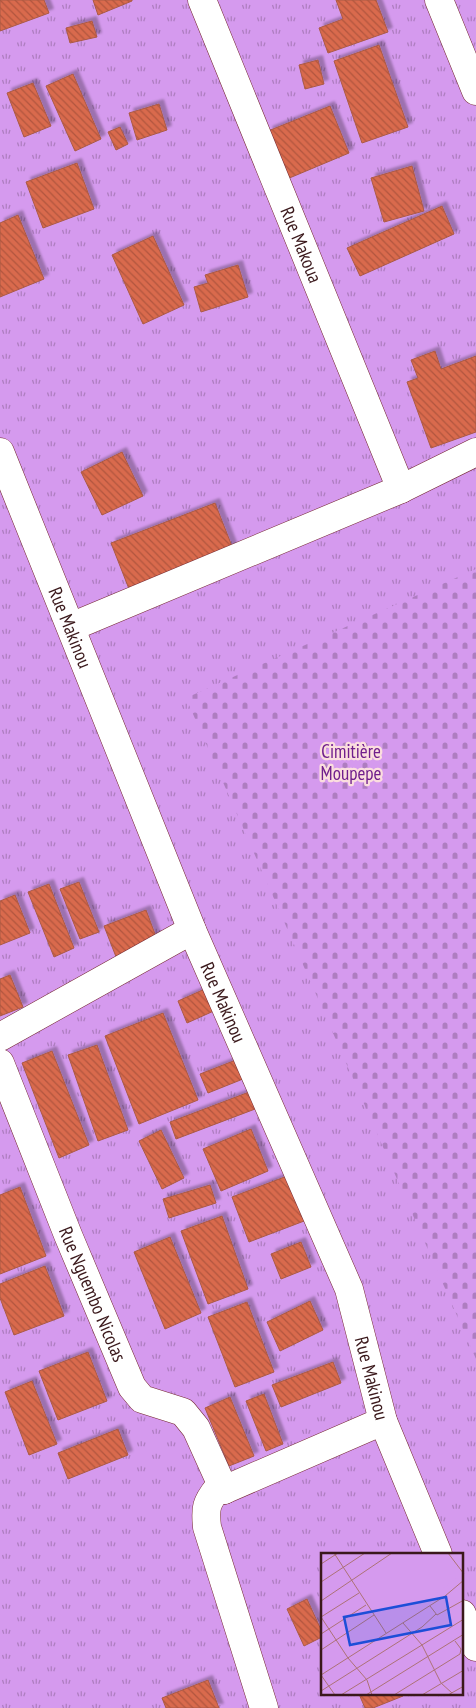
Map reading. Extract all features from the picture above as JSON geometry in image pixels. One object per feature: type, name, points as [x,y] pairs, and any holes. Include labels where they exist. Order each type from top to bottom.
[{"type":"street","name":"Rue Makoua","points":[[202,0],[401,489]]},
{"type":"street","points":[[439,0],[476,91]]},
{"type":"street","name":"Rue Makinou","points":[[0,452],[192,930],[349,1290],[383,1421],[438,1553]]},
{"type":"street","points":[[71,627],[401,489],[476,452]]},
{"type":"street","points":[[0,1037],[192,930]]},
{"type":"street","name":"Rue Nguembo Nicolas","points":[[0,1063],[68,1235],[132,1387],[142,1399],[183,1412],[196,1428],[224,1490]]},
{"type":"street","points":[[264,1708],[207,1527],[205,1511],[209,1499],[218,1488],[224,1490],[383,1421]]},
{"type":"street","points":[[464,1619],[476,1647]]},
{"type":"green space","points":[[0,0],[476,0],[476,1708],[0,1708]]},
{"type":"green space","name":"Cimitière Moupepe","points":[[476,569],[476,1359],[186,698]]},
{"type":"building","points":[[0,0],[44,0],[49,13],[0,31]]},
{"type":"building","points":[[93,0],[132,0],[132,1],[98,15]]},
{"type":"building","points":[[336,0],[376,0],[388,32],[328,53],[319,28],[343,19]]},
{"type":"building","points":[[92,21],[97,37],[70,43],[66,28]]},
{"type":"building","points":[[379,45],[408,127],[362,143],[334,61]]},
{"type":"building","points":[[318,60],[324,84],[305,89],[299,65]]},
{"type":"building","points":[[73,74],[101,139],[75,151],[46,86]]},
{"type":"building","points":[[33,83],[51,126],[24,137],[7,93]]},
{"type":"building","points":[[159,104],[167,130],[137,140],[129,113]]},
{"type":"building","points":[[330,106],[349,153],[287,179],[268,131]]},
{"type":"building","points":[[120,127],[128,144],[116,150],[108,132]]},
{"type":"building","points":[[77,163],[94,209],[43,228],[26,182]]},
{"type":"building","points":[[412,166],[424,211],[384,222],[371,178]]},
{"type":"building","points":[[442,206],[454,234],[360,276],[347,248]]},
{"type":"building","points":[[18,215],[44,279],[0,297],[0,223]]},
{"type":"building","points":[[153,236],[184,305],[143,324],[112,255]]},
{"type":"building","points":[[238,265],[248,297],[201,312],[194,287],[208,283],[205,275]]},
{"type":"building","points":[[435,351],[441,369],[476,356],[476,432],[431,448],[407,382],[418,378],[411,360]]},
{"type":"building","points":[[122,452],[143,496],[102,515],[81,472]]},
{"type":"building","points":[[215,503],[235,554],[131,594],[111,543]]},
{"type":"building","points":[[79,882],[99,932],[80,939],[60,889]]},
{"type":"building","points":[[49,884],[74,948],[54,957],[28,892]]},
{"type":"building","points":[[15,895],[30,933],[0,945],[0,901]]},
{"type":"building","points":[[146,910],[161,950],[120,967],[104,926]]},
{"type":"building","points":[[10,975],[23,1007],[0,1016],[0,979]]},
{"type":"building","points":[[207,988],[216,1010],[187,1023],[178,1001]]},
{"type":"building","points":[[163,1013],[198,1100],[139,1124],[105,1036]]},
{"type":"building","points":[[97,1045],[128,1130],[98,1141],[68,1055]]},
{"type":"building","points":[[52,1051],[89,1145],[59,1158],[22,1063]]},
{"type":"building","points":[[241,1058],[248,1077],[208,1093],[200,1074]]},
{"type":"building","points":[[257,1089],[263,1106],[176,1139],[170,1122]]},
{"type":"building","points":[[251,1129],[268,1171],[221,1191],[203,1149]]},
{"type":"building","points":[[161,1130],[184,1178],[162,1189],[139,1141]]},
{"type":"building","points":[[295,1173],[312,1218],[249,1242],[232,1197]]},
{"type":"building","points":[[210,1185],[216,1203],[169,1218],[163,1199]]},
{"type":"building","points":[[20,1187],[46,1256],[0,1274],[0,1195]]},
{"type":"building","points":[[222,1216],[248,1289],[208,1304],[181,1231]]},
{"type":"building","points":[[170,1237],[201,1313],[165,1329],[134,1252]]},
{"type":"building","points":[[301,1242],[311,1267],[281,1279],[271,1254]]},
{"type":"building","points":[[45,1266],[64,1316],[14,1335],[0,1298],[0,1284]]},
{"type":"building","points":[[310,1301],[323,1330],[280,1351],[267,1322]]},
{"type":"building","points":[[247,1302],[274,1372],[235,1387],[208,1317]]},
{"type":"building","points":[[88,1352],[107,1401],[58,1420],[39,1371]]},
{"type":"building","points":[[333,1362],[341,1383],[281,1407],[272,1385]]},
{"type":"building","points":[[32,1381],[57,1444],[29,1455],[5,1392]]},
{"type":"building","points":[[264,1394],[283,1444],[266,1451],[246,1401]]},
{"type":"building","points":[[230,1397],[254,1456],[229,1466],[205,1408]]},
{"type":"building","points":[[118,1429],[128,1455],[68,1479],[58,1453]]},
{"type":"building","points":[[307,1599],[321,1630],[321,1638],[304,1646],[287,1609]]},
{"type":"building","points":[[208,1680],[219,1708],[166,1708],[162,1698]]},
{"type":"building","points":[[360,1696],[403,1696],[373,1708],[365,1708]]}]
